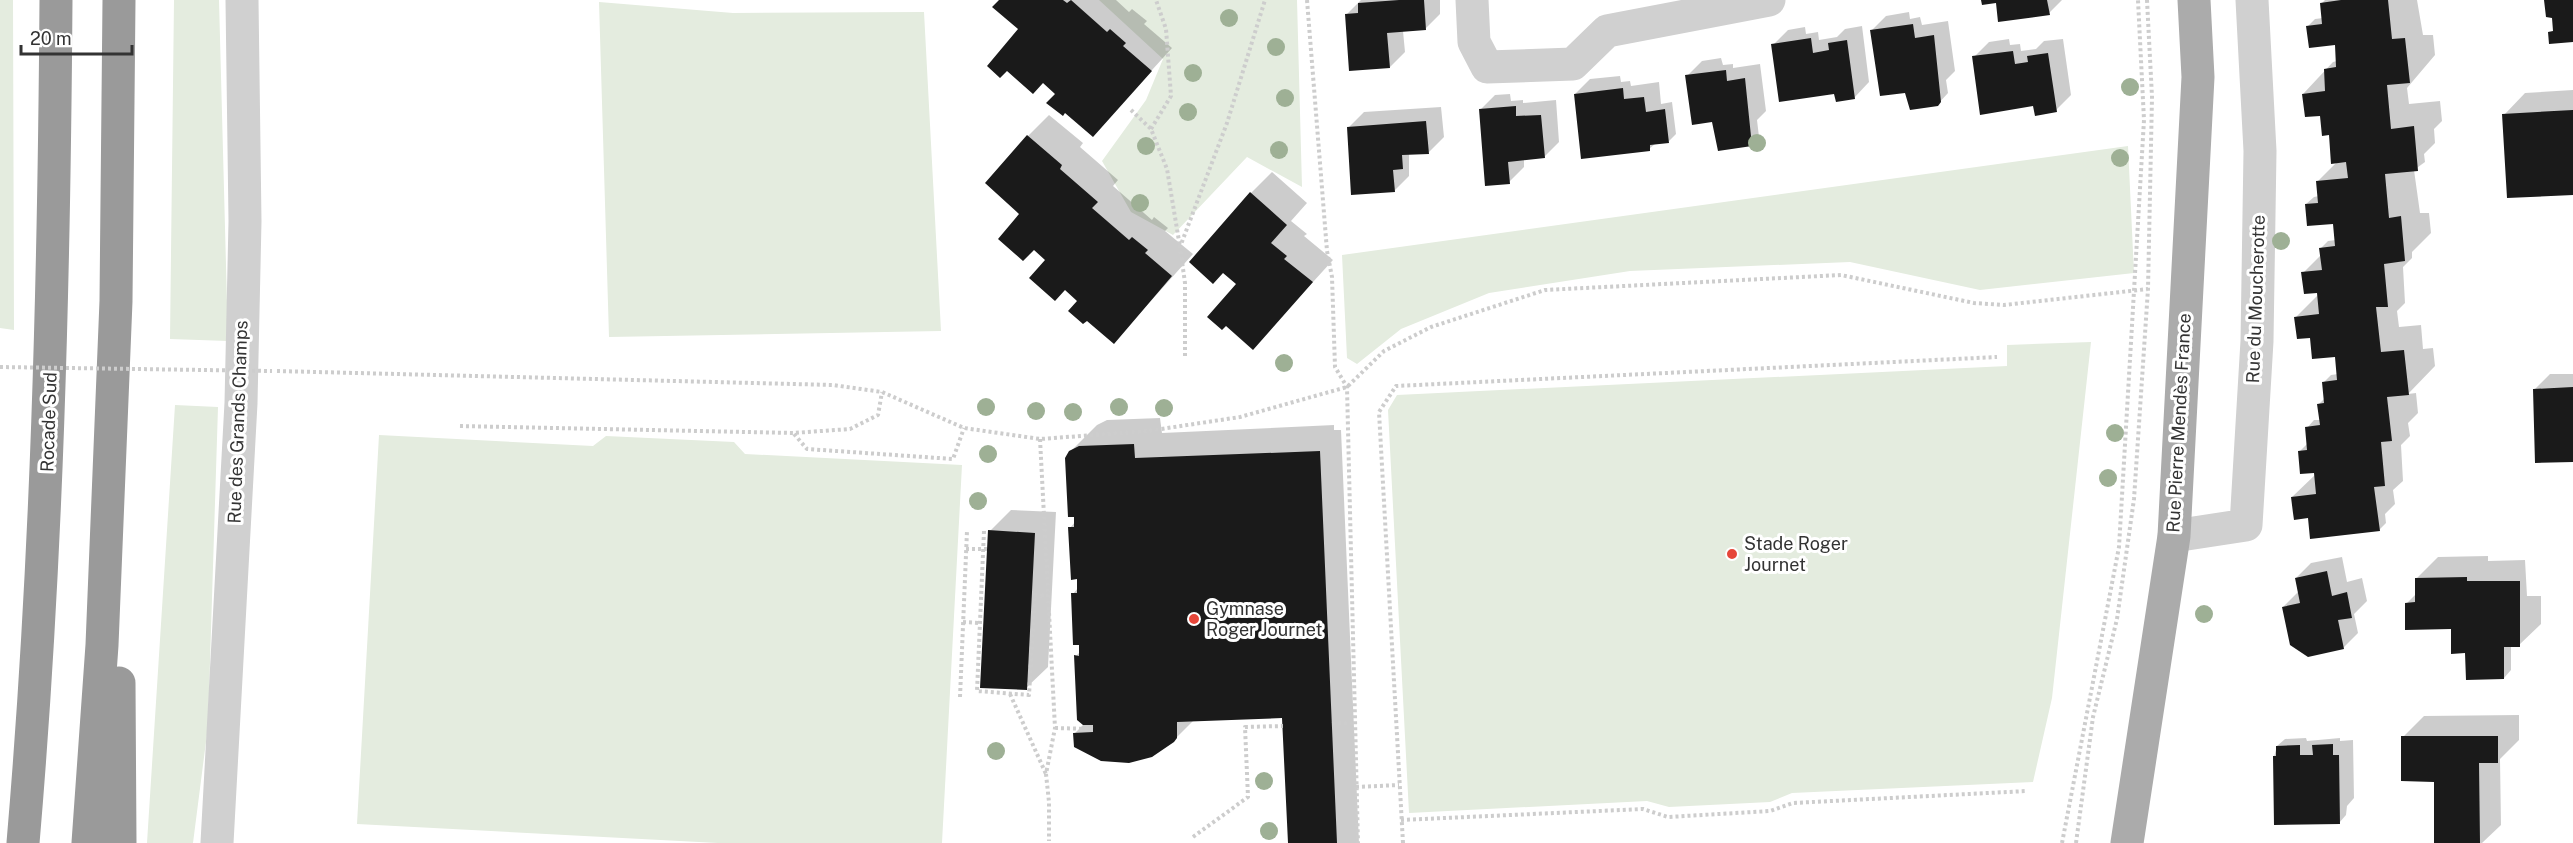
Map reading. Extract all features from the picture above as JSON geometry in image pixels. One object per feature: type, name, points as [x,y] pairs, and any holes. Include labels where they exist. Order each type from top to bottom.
[{"type":"highway","name":"Rocade Sud","points":[[23,843],[46,493],[53,305],[56,0]]},
{"type":"highway","points":[[119,0],[116,301],[120,843]]},
{"type":"highway","points":[[88,843],[102,633],[116,301]]},
{"type":"main road","name":"Rue Pierre Mendès France","points":[[2127,843],[2174,536],[2198,77],[2194,0]]},
{"type":"street","name":"Rue des Grands Champs","points":[[217,843],[241,403],[245,221],[242,0]]},
{"type":"street","points":[[1472,0],[1474,42],[1487,68],[1573,64],[1607,31],[1769,0]]},
{"type":"street","name":"Rue du Moucherotte","points":[[2174,536],[2246,525],[2257,341],[2260,151],[2252,0]]},
{"type":"path","points":[[1151,129],[1171,96],[1166,29],[1156,0]]},
{"type":"path","points":[[1180,247],[1227,123],[1265,0]]},
{"type":"path","points":[[1307,0],[1326,251],[1332,277],[1335,368],[1347,387],[1358,843]]},
{"type":"path","points":[[2062,843],[2119,547],[2136,290],[2144,120],[2138,0]]},
{"type":"path","points":[[2076,843],[2093,717],[2117,619],[2134,499],[2148,289],[2152,97],[2147,0]]},
{"type":"path","points":[[1131,110],[1151,129],[1167,169],[1185,283],[1185,356]]},
{"type":"path","points":[[0,367],[272,371],[833,385],[882,392],[964,428],[1040,439],[1148,431],[1240,417],[1347,387],[1384,351],[1431,327],[1545,290],[1841,275],[1974,303],[2004,305],[2148,289]]},
{"type":"path","points":[[1402,843],[1380,412],[1396,386],[1997,357]]},
{"type":"path","points":[[460,426],[793,433],[850,429],[879,416],[882,392]]},
{"type":"path","points":[[793,433],[807,449],[953,459],[964,428]]},
{"type":"path","points":[[1040,439],[1055,728],[1046,774],[1049,841]]},
{"type":"path","points":[[960,697],[967,531]]},
{"type":"path","points":[[984,531],[986,549],[977,691],[1029,694],[1035,595],[1048,596]]},
{"type":"path","points":[[966,549],[986,549]]},
{"type":"path","points":[[963,622],[980,623]]},
{"type":"path","points":[[1010,694],[1046,774]]},
{"type":"path","points":[[1332,724],[1354,723]]},
{"type":"path","points":[[1193,837],[1248,797],[1245,727],[1283,726]]},
{"type":"path","points":[[1055,728],[1093,729]]},
{"type":"path","points":[[1356,787],[1399,785]]},
{"type":"path","points":[[1401,820],[1643,809],[1668,817],[1770,811],[1793,803],[2026,791]]},
{"type":"shaded area","points":[[0,0],[13,0],[14,330],[0,328]]},
{"type":"shaded area","points":[[174,0],[219,0],[228,341],[170,339]]},
{"type":"shaded area","points":[[1099,0],[1297,0],[1302,187],[1247,157],[1173,235],[1131,212],[1102,161],[1146,100],[1163,59]]},
{"type":"shaded area","points":[[599,2],[733,13],[924,12],[941,331],[609,337]]},
{"type":"shaded area","points":[[2128,146],[2134,273],[1980,290],[1850,262],[1630,271],[1489,293],[1401,329],[1357,364],[1347,358],[1342,255]]},
{"type":"shaded area","name":"Stade Roger Journet","points":[[2091,342],[2052,698],[2033,782],[1792,793],[1770,802],[1669,807],[1647,801],[1409,813],[1388,410],[1397,395],[2007,366],[2007,345]]},
{"type":"shaded area","points":[[175,405],[218,407],[208,726],[193,843],[147,843]]},
{"type":"shaded area","points":[[379,435],[593,446],[606,436],[734,442],[745,454],[962,465],[942,843],[718,843],[357,824]]},
{"type":"building","points":[[999,0],[1063,0],[1067,3],[1071,0],[1107,32],[1110,29],[1126,43],[1123,46],[1152,71],[1093,137],[1065,113],[1063,116],[1046,103],[1055,94],[1043,83],[1033,94],[1007,71],[1000,78],[987,66],[1018,29],[992,7]]},
{"type":"building","points":[[1424,0],[1426,30],[1387,33],[1390,68],[1349,71],[1345,14],[1358,13],[1358,3]]},
{"type":"building","points":[[1981,0],[2047,0],[2050,15],[1998,22],[1996,3],[1982,5]]},
{"type":"building","points":[[2341,0],[2388,0],[2392,39],[2405,38],[2410,83],[2387,85],[2391,129],[2414,126],[2418,171],[2385,174],[2389,218],[2401,216],[2405,261],[2384,264],[2388,307],[2376,307],[2381,352],[2404,350],[2409,395],[2387,397],[2392,441],[2381,442],[2385,486],[2374,487],[2380,531],[2310,539],[2308,518],[2294,520],[2293,513],[2291,497],[2316,494],[2314,473],[2300,474],[2298,451],[2307,450],[2305,427],[2320,425],[2317,404],[2324,403],[2322,382],[2337,380],[2335,357],[2312,359],[2310,338],[2297,339],[2294,317],[2319,314],[2317,293],[2304,294],[2301,272],[2322,270],[2319,248],[2335,246],[2333,224],[2307,226],[2305,204],[2318,203],[2316,181],[2348,178],[2346,162],[2331,164],[2329,135],[2322,136],[2320,116],[2305,117],[2302,94],[2325,91],[2324,69],[2336,67],[2335,45],[2309,48],[2306,26],[2322,24],[2320,3]]},
{"type":"building","points":[[2544,0],[2573,0],[2573,42],[2549,44],[2548,32],[2553,31],[2552,18],[2546,17]]},
{"type":"building","points":[[1913,24],[1915,38],[1934,35],[1941,102],[1938,106],[1910,110],[1905,93],[1880,96],[1870,30]]},
{"type":"building","points":[[1811,38],[1813,53],[1829,50],[1828,43],[1847,40],[1855,99],[1836,102],[1834,94],[1779,102],[1771,44]]},
{"type":"building","points":[[2013,51],[2015,64],[2028,62],[2027,56],[2048,53],[2057,112],[2035,116],[2033,106],[1980,115],[1972,56]]},
{"type":"building","points":[[1726,70],[1727,81],[1745,78],[1752,146],[1718,151],[1712,122],[1692,125],[1685,75]]},
{"type":"building","points":[[1623,88],[1624,99],[1644,97],[1646,112],[1665,109],[1669,143],[1650,145],[1650,151],[1581,159],[1574,94]]},
{"type":"building","points":[[1516,106],[1516,116],[1541,115],[1545,158],[1508,162],[1510,184],[1485,186],[1479,109]]},
{"type":"building","points":[[2573,110],[2573,195],[2507,198],[2502,114]]},
{"type":"building","points":[[1426,121],[1429,154],[1402,155],[1403,169],[1393,170],[1395,192],[1351,195],[1347,127]]},
{"type":"building","points":[[1027,135],[1062,165],[1060,169],[1098,202],[1092,208],[1129,240],[1132,237],[1148,250],[1145,253],[1172,276],[1114,344],[1087,321],[1083,324],[1068,311],[1077,301],[1065,290],[1055,301],[1029,278],[1045,260],[1034,250],[1023,261],[998,239],[1019,214],[985,183]]},
{"type":"building","points":[[1250,192],[1287,225],[1271,243],[1287,256],[1284,259],[1313,282],[1253,350],[1226,326],[1222,330],[1207,317],[1236,284],[1223,273],[1213,284],[1189,262]]},
{"type":"building","points":[[2573,387],[2573,462],[2535,463],[2533,389]]},
{"type":"building","name":"Gymnase Roger Journet","points":[[1134,444],[1135,458],[1320,451],[1337,843],[1288,843],[1282,718],[1177,722],[1177,738],[1174,742],[1152,757],[1129,763],[1101,761],[1074,747],[1073,733],[1093,732],[1093,725],[1083,725],[1077,720],[1074,655],[1079,656],[1079,645],[1073,645],[1071,593],[1077,593],[1077,579],[1071,580],[1068,527],[1074,527],[1074,517],[1068,517],[1065,458],[1069,451],[1079,446]]},
{"type":"building","points":[[988,530],[1035,533],[1027,690],[980,688]]},
{"type":"building","points":[[2327,571],[2332,596],[2347,592],[2352,618],[2338,620],[2344,649],[2308,657],[2290,645],[2282,607],[2300,603],[2295,578]]},
{"type":"building","points":[[2467,577],[2467,581],[2520,581],[2520,647],[2504,647],[2504,679],[2466,680],[2465,653],[2451,654],[2451,629],[2405,630],[2405,603],[2415,602],[2415,578]]},
{"type":"building","points":[[2401,736],[2498,736],[2498,763],[2479,763],[2480,843],[2434,843],[2434,782],[2401,781]]},
{"type":"building","points":[[2333,744],[2333,755],[2339,755],[2340,824],[2274,825],[2273,756],[2276,756],[2276,746],[2300,745],[2300,755],[2313,755],[2312,745]]},
{"type":"place","name":"Stade Roger Journet","points":[[1732,554]]},
{"type":"place","name":"Gymnase Roger Journet","points":[[1194,619]]}]
